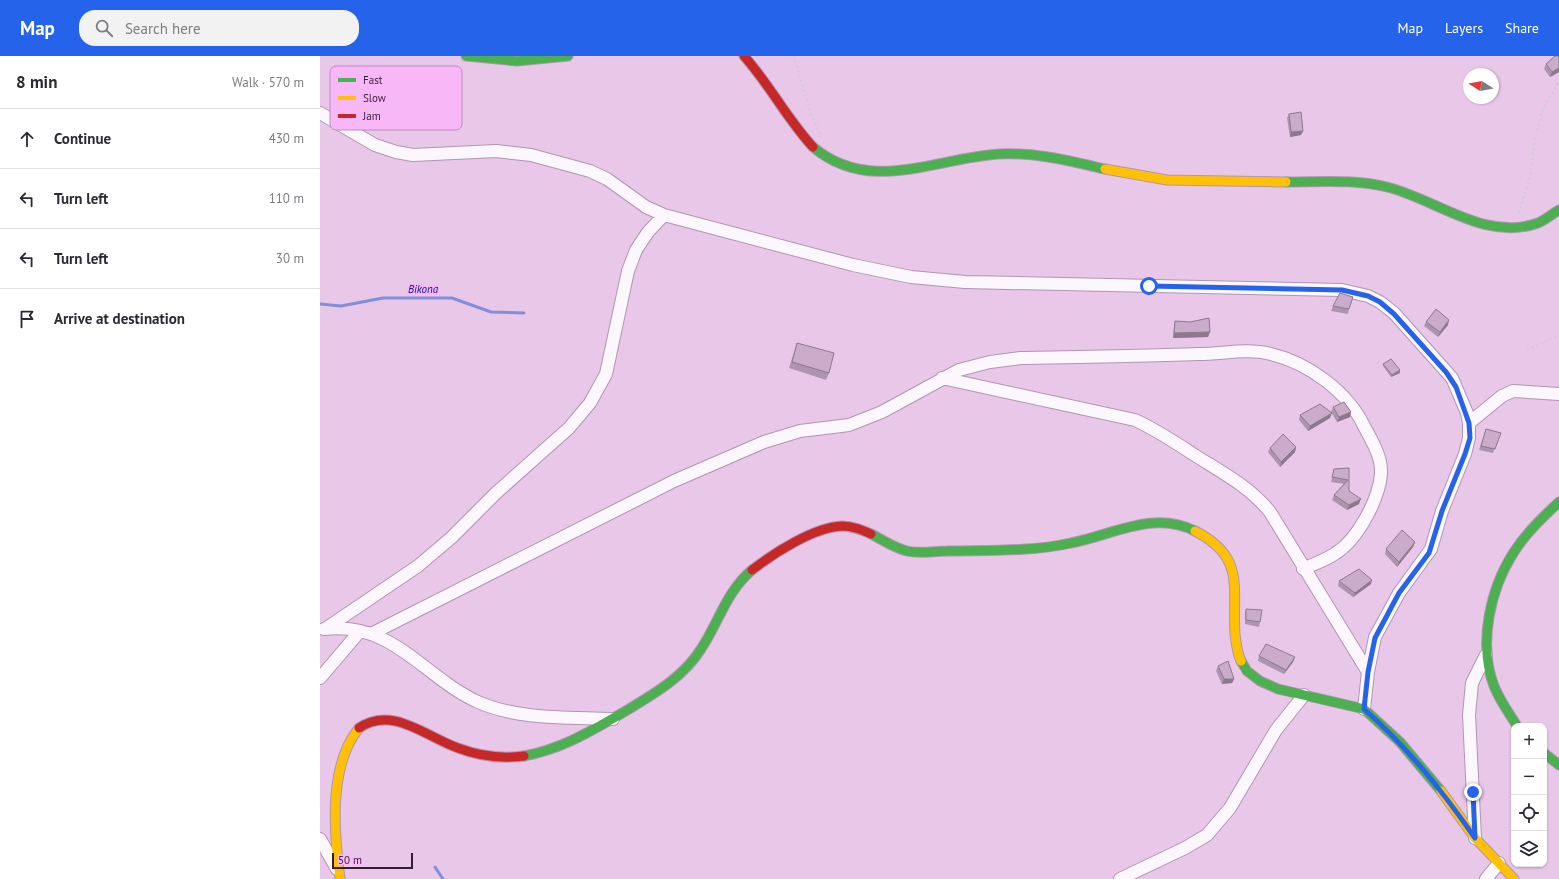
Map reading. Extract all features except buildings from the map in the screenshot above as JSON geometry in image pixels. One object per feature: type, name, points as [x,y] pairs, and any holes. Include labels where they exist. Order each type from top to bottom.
[{"type":"main road","points":[[466,56],[484,59],[521,61],[568,56]]},
{"type":"main road","points":[[744,56],[759,72],[807,143],[833,162],[849,168],[873,172],[889,172],[958,159],[999,154],[1018,154],[1048,158],[1128,175],[1167,180],[1360,183],[1396,190],[1471,221],[1492,227],[1515,228],[1529,226],[1543,220],[1559,210]]},
{"type":"main road","points":[[1515,723],[1492,681],[1487,652],[1490,616],[1499,583],[1514,553],[1525,537],[1559,502]]},
{"type":"main road","points":[[339,875],[335,851],[335,828],[340,766],[346,744],[357,729],[373,720],[388,719],[398,722],[451,746],[484,756],[498,758],[525,756],[564,744],[593,731],[675,678],[690,664],[706,640],[723,603],[749,572],[772,555],[830,528],[843,525],[863,530],[891,545],[909,551],[928,552],[1023,550],[1055,546],[1086,540],[1134,524],[1145,522],[1170,523],[1187,527],[1200,533],[1214,543],[1230,563],[1235,583],[1234,635],[1236,647],[1245,668],[1251,676],[1265,685],[1364,709],[1400,742],[1446,797],[1475,838],[1514,879]]},
{"type":"main road","points":[[1547,755],[1559,765]]},
{"type":"street","points":[[320,112],[330,118]]},
{"type":"street","points":[[350,130],[375,145],[396,152],[413,155],[496,151],[531,155],[590,171],[607,179],[646,207],[664,216],[853,265],[911,277],[966,282],[1318,289],[1355,292],[1380,302],[1394,314],[1446,372],[1456,387],[1469,423],[1470,438],[1442,511],[1431,549],[1399,593],[1383,620],[1375,638],[1368,672],[1364,709]]},
{"type":"street","points":[[323,630],[418,566],[451,538],[496,493],[569,428],[590,403],[606,374],[628,271],[636,250],[648,232],[664,216]]},
{"type":"street","points":[[320,678],[366,633],[674,481],[764,442],[800,431],[849,425],[882,412],[959,370],[990,362],[1021,358],[1212,354],[1244,350],[1270,353],[1312,371],[1340,393],[1359,415],[1378,452],[1381,469],[1380,482],[1376,496],[1364,521],[1346,546],[1335,554],[1303,569]]},
{"type":"street","points":[[942,378],[1135,420],[1153,428],[1243,486],[1259,499],[1270,512],[1303,569],[1368,672]]},
{"type":"street","points":[[1469,423],[1502,396],[1513,391],[1559,394]]},
{"type":"street","points":[[323,630],[345,628],[366,633],[392,644],[459,691],[478,702],[531,716],[613,719]]},
{"type":"street","points":[[1475,838],[1469,715],[1472,683],[1487,652]]},
{"type":"street","points":[[1120,879],[1185,848],[1206,835],[1230,808],[1276,730],[1304,695]]},
{"type":"street","points":[[320,839],[339,875]]},
{"type":"street","points":[[1486,879],[1499,863]]},
{"type":"path","points":[[794,56],[810,111],[821,136]]},
{"type":"path","points":[[1515,228],[1530,177],[1535,138],[1543,109],[1559,82]]},
{"type":"path","points":[[1527,350],[1559,336]]},
{"type":"waterway","name":"Bikona","points":[[320,304],[341,306],[383,298],[452,298],[491,312],[524,313]]},
{"type":"waterway","points":[[435,867],[443,879]]},
{"type":"traffic: fast","points":[[466,56],[517,61],[568,56]]},
{"type":"traffic: fast","points":[[813,147],[835,161],[857,169],[880,171],[903,170],[999,154],[1026,154],[1105,169]]},
{"type":"traffic: fast","points":[[1286,182],[1324,181],[1375,184],[1405,193],[1461,217],[1499,227],[1518,227],[1538,223],[1559,210]]},
{"type":"traffic: fast","points":[[1515,723],[1496,691],[1489,670],[1487,653],[1489,617],[1498,583],[1514,552],[1529,532],[1559,502]]},
{"type":"traffic: fast","points":[[871,534],[902,550],[922,552],[1009,550],[1056,546],[1148,523],[1179,525],[1195,531]]},
{"type":"traffic: fast","points":[[524,756],[551,749],[588,732],[645,699],[676,677],[694,659],[707,639],[729,598],[743,579],[752,570]]},
{"type":"traffic: fast","points":[[1241,661],[1247,671],[1260,681],[1278,689],[1364,709],[1400,742],[1441,791]]},
{"type":"traffic: fast","points":[[1547,755],[1559,765]]},
{"type":"traffic: slow","points":[[1105,169],[1167,180],[1286,182]]},
{"type":"traffic: slow","points":[[1195,531],[1211,541],[1222,551],[1229,563],[1233,575],[1235,637],[1241,661]]},
{"type":"traffic: slow","points":[[340,879],[335,821],[338,780],[342,761],[349,744],[359,728]]},
{"type":"traffic: slow","points":[[1441,791],[1475,838],[1514,879]]},
{"type":"traffic: jam","points":[[744,56],[813,147]]},
{"type":"traffic: jam","points":[[752,570],[771,556],[795,542],[831,527],[846,526],[857,528],[871,534]]},
{"type":"traffic: jam","points":[[359,728],[371,722],[384,720],[396,721],[409,725],[458,748],[474,753],[499,757],[524,756]]},
{"type":"route","points":[[1149,286],[1318,289],[1355,292],[1380,302],[1394,314],[1452,378],[1467,413],[1470,438],[1460,471],[1445,502],[1429,553],[1399,593],[1383,620],[1375,638],[1371,651],[1364,709],[1400,742],[1446,797],[1475,838],[1473,792]]}]
